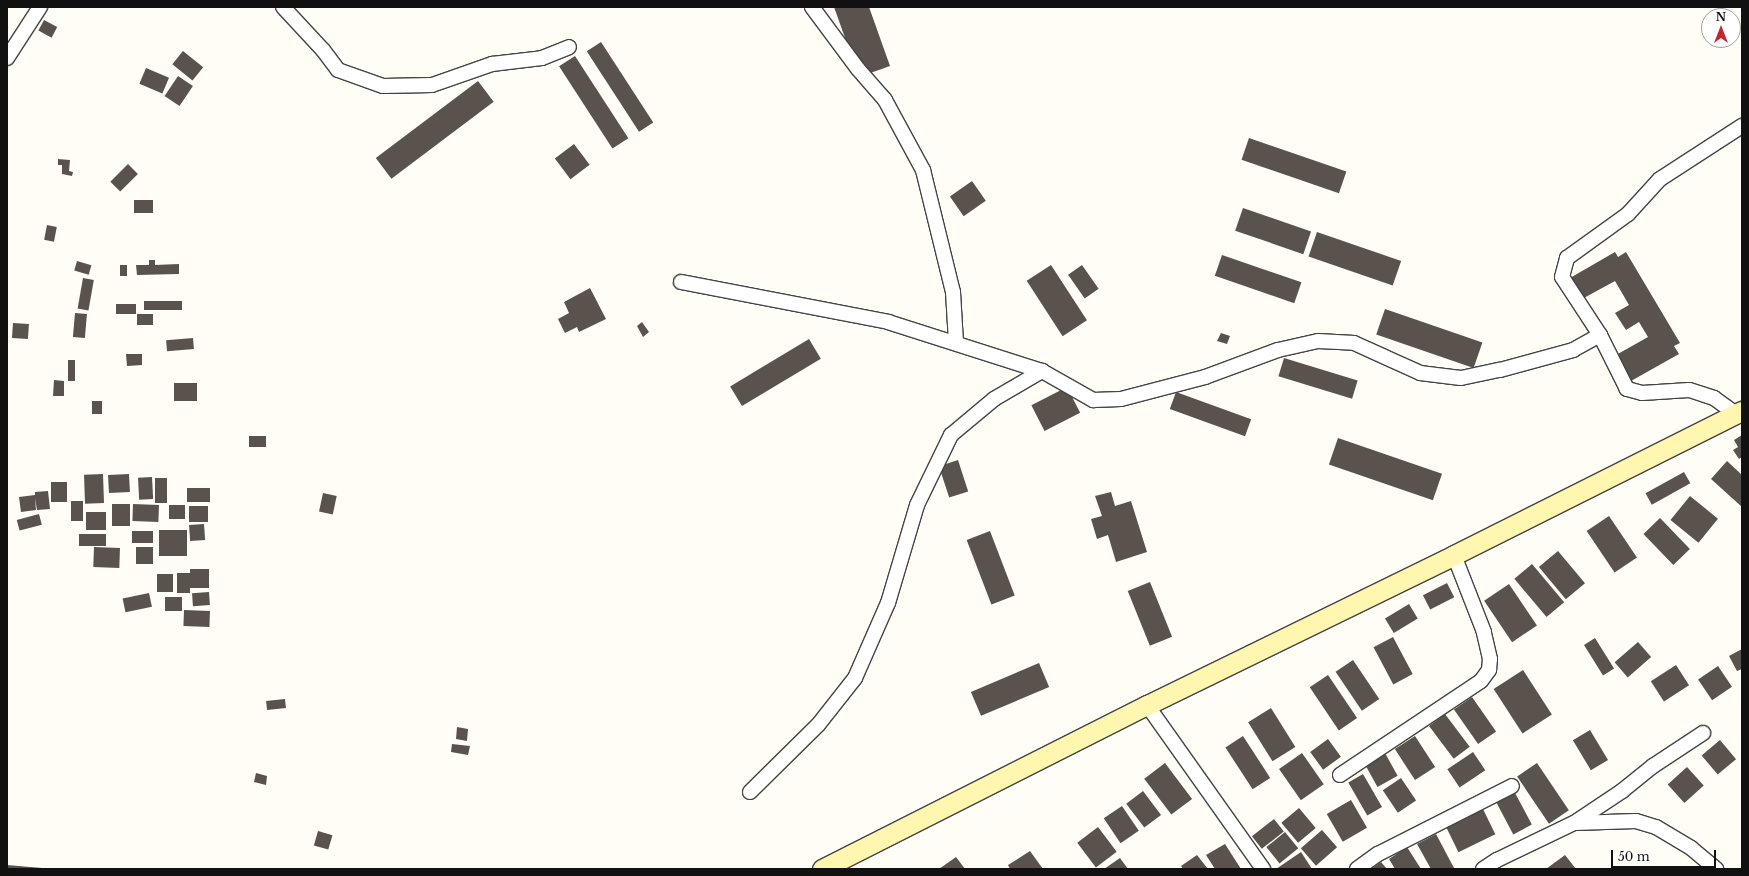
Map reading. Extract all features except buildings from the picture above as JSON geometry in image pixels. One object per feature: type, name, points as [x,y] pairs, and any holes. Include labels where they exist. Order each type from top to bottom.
[{"type":"main road","points":[[822,869],[1148,705],[1454,555],[1739,412]]},
{"type":"street","points":[[7,58],[40,7]]},
{"type":"street","points":[[283,7],[323,50],[338,70],[383,86],[432,85],[492,64],[542,58],[569,47]]},
{"type":"street","points":[[812,7],[858,69],[885,100],[923,170],[953,292],[956,343]]},
{"type":"street","points":[[1739,412],[1714,398],[1689,390],[1642,393],[1627,389],[1600,335],[1562,277],[1567,258],[1628,214],[1660,179],[1742,126]]},
{"type":"street","points":[[681,282],[888,322],[1042,371],[1093,400],[1121,399],[1205,377],[1278,350],[1318,341],[1354,343],[1420,373],[1461,378],[1573,350],[1600,335]]},
{"type":"street","points":[[750,792],[818,726],[855,678],[888,603],[917,505],[950,435],[994,399],[1042,371]]},
{"type":"street","points":[[1340,775],[1480,681],[1489,670],[1490,659],[1484,632],[1454,555]]},
{"type":"street","points":[[1148,705],[1263,869]]},
{"type":"street","points":[[1483,869],[1496,860],[1574,823],[1622,791],[1653,766],[1702,733]]},
{"type":"street","points":[[1357,869],[1378,854],[1512,786]]},
{"type":"street","points":[[1574,823],[1636,821],[1656,828],[1691,848],[1716,869]]}]
